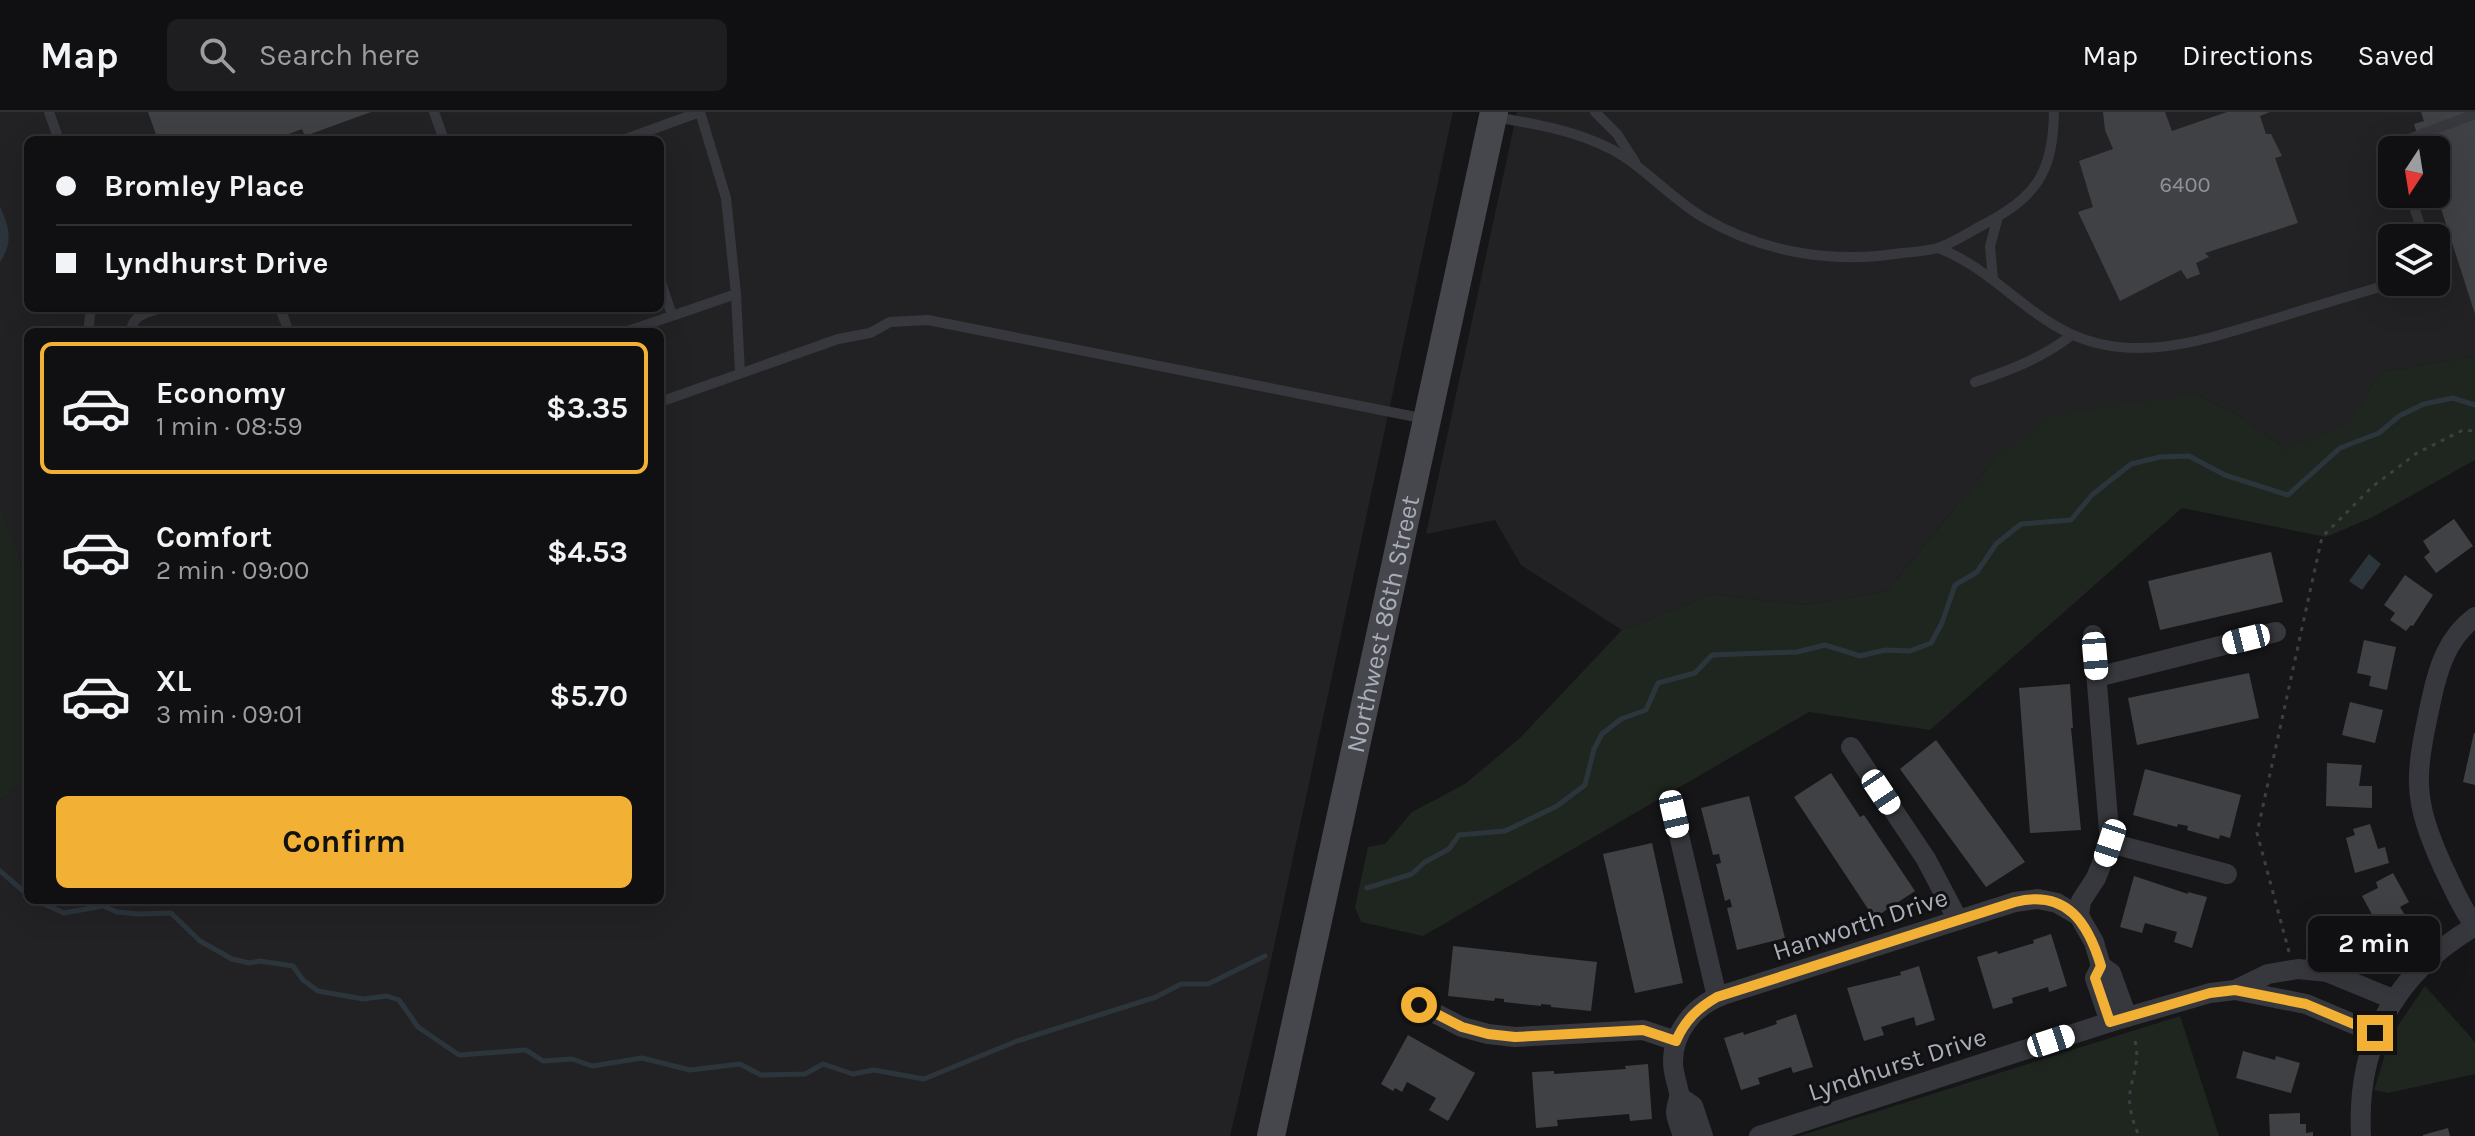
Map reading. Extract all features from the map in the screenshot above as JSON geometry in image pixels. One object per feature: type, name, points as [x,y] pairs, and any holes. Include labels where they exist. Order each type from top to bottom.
[{"type":"main road","name":"Northwest 86th Street","points":[[1271,1136],[1493,114]]},
{"type":"street","points":[[2361,1136],[2363,1075],[2375,1033],[2404,985],[2425,961],[2449,941],[2475,926],[2464,912],[2423,819],[2417,769],[2442,657],[2453,638],[2475,617]]},
{"type":"street","points":[[2097,677],[2276,632]]},
{"type":"street","points":[[2093,635],[2110,843],[2096,878],[2081,901],[2079,916],[2094,942],[2101,966],[2111,973],[2118,1019]]},
{"type":"street","points":[[1851,747],[1926,859],[1958,920]]},
{"type":"street","points":[[1674,814],[1717,997]]},
{"type":"street","points":[[2110,843],[2227,874]]},
{"type":"street","name":"Hanworth Drive","points":[[1676,1041],[1689,1018],[1717,997],[2015,902],[2038,899],[2057,903],[2079,916]]},
{"type":"street","name":"Lyndhurst Drive","points":[[2235,990],[2268,974],[2313,970],[2341,976],[2395,1000]]},
{"type":"street","name":"Lyndhurst Drive","points":[[1759,1136],[2118,1019],[2210,993],[2235,990],[2306,1004],[2375,1033]]},
{"type":"street","points":[[1419,1005],[1462,1027],[1488,1034],[1515,1037],[1643,1030],[1676,1041],[1673,1060],[1680,1097],[1676,1111],[1683,1136]]},
{"type":"street","points":[[1680,1097],[1693,1106],[1703,1136]]},
{"type":"lane","points":[[49,112],[58,136]]},
{"type":"lane","points":[[434,112],[443,136]]},
{"type":"lane","points":[[634,136],[700,112],[726,198],[740,373]]},
{"type":"lane","points":[[1595,112],[1610,126],[1639,167]]},
{"type":"lane","points":[[1493,114],[1582,135],[1639,167],[1679,201],[1705,218],[1746,238],[1796,253],[1844,259],[1938,248],[2020,204],[2039,182],[2047,163],[2054,134],[2054,112]]},
{"type":"lane","points":[[2417,136],[2475,114]]},
{"type":"lane","points":[[1993,279],[1990,246],[1998,217]]},
{"type":"lane","points":[[1938,248],[1975,265],[2040,315],[2072,335],[2110,345],[2142,348],[2174,346],[2378,287]]},
{"type":"lane","points":[[664,291],[672,315]]},
{"type":"lane","points":[[636,328],[736,294]]},
{"type":"lane","points":[[131,328],[136,317],[150,312]]},
{"type":"lane","points":[[664,401],[838,339],[870,333],[890,322],[928,320],[1429,419]]},
{"type":"lane","points":[[1975,382],[2049,353],[2072,335]]},
{"type":"path","points":[[2293,970],[2257,833],[2322,537],[2372,487],[2417,453],[2463,430],[2475,431]]},
{"type":"path","points":[[2135,1041],[2137,1064],[2130,1092],[2131,1112],[2139,1136]]},
{"type":"shaded area","points":[[0,112],[1453,112],[1267,979],[1230,1136],[0,1136],[0,800],[24,782],[24,904],[664,904],[664,328],[24,328],[24,569],[0,505]]},
{"type":"shaded area","points":[[1517,112],[2475,112],[2475,356],[2381,372],[2348,426],[2286,449],[2233,412],[2195,394],[1996,458],[1887,591],[1806,605],[1712,594],[1622,630],[1521,565],[1495,520],[1426,534]]},
{"type":"shaded area","points":[[0,206],[9,241],[0,262]]},
{"type":"shaded area","points":[[2475,356],[2475,460],[2373,517],[2326,537],[2182,508],[1930,730],[1809,712],[1423,936],[1361,922],[1355,907],[1368,847],[1385,844],[1412,812],[1465,784],[1520,738],[1622,630],[1712,594],[1806,605],[1887,591],[1996,458],[2050,416],[2195,394],[2233,412],[2286,449],[2348,425],[2381,372]]},
{"type":"shaded area","points":[[0,505],[24,569],[24,782],[0,800]]},
{"type":"shaded area","points":[[2369,554],[2381,564],[2362,590],[2349,581]]},
{"type":"shaded area","points":[[2425,986],[2475,1042],[2475,1074],[2388,1093],[2374,1090],[2391,1036]]},
{"type":"shaded area","points":[[2180,1016],[2219,1136],[1799,1136]]},
{"type":"building","points":[[148,112],[371,112],[305,136],[302,129],[284,136],[157,136]]},
{"type":"building","points":[[2103,112],[2165,112],[2172,131],[2227,112],[2270,112],[2260,116],[2266,134],[2271,134],[2282,156],[2275,158],[2298,223],[2205,253],[2209,257],[2196,263],[2200,274],[2187,279],[2181,270],[2120,301],[2078,212],[2093,207],[2079,161],[2113,149],[2105,130]]},
{"type":"building","points":[[2421,112],[2475,112],[2475,314],[2450,236],[2450,224],[2446,224],[2441,208],[2450,208],[2450,136],[2418,136],[2414,124],[2424,121]]},
{"type":"building","points":[[2454,519],[2473,546],[2436,573],[2424,557],[2430,552],[2423,541]]},
{"type":"building","points":[[2271,552],[2283,602],[2160,630],[2148,581]]},
{"type":"building","points":[[2405,575],[2433,595],[2413,626],[2406,631],[2390,620],[2395,613],[2384,605]]},
{"type":"building","points":[[2364,640],[2396,647],[2387,690],[2369,686],[2371,676],[2357,673]]},
{"type":"building","points":[[2249,673],[2259,718],[2137,745],[2128,698]]},
{"type":"building","points":[[2070,684],[2081,830],[2030,833],[2019,688]]},
{"type":"building","points":[[2350,702],[2383,710],[2375,743],[2342,735]]},
{"type":"building","points":[[2475,733],[2475,785],[2463,782]]},
{"type":"building","points":[[1936,740],[2025,862],[1986,887],[1900,769]]},
{"type":"building","points":[[2327,763],[2362,765],[2359,786],[2372,786],[2372,808],[2326,806]]},
{"type":"building","points":[[2145,769],[2241,795],[2230,838],[2220,835],[2219,839],[2187,830],[2188,826],[2178,824],[2177,827],[2133,815]]},
{"type":"building","points":[[1831,773],[1860,817],[1864,815],[1915,891],[1874,918],[1794,797]]},
{"type":"building","points":[[1749,796],[1785,938],[1737,950],[1727,908],[1732,907],[1730,899],[1725,901],[1716,864],[1721,863],[1719,854],[1713,855],[1701,808]]},
{"type":"building","points":[[2370,824],[2378,849],[2385,847],[2389,863],[2355,873],[2346,838],[2355,835],[2353,829]]},
{"type":"building","points":[[1652,843],[1683,983],[1635,993],[1603,854]]},
{"type":"building","points":[[2393,873],[2409,902],[2400,907],[2406,917],[2381,931],[2362,896],[2378,888],[2376,882]]},
{"type":"building","points":[[2134,876],[2207,897],[2192,948],[2174,942],[2177,932],[2145,923],[2142,933],[2120,927]]},
{"type":"building","points":[[2051,934],[2067,986],[2049,992],[2048,987],[2012,998],[2013,1003],[1993,1009],[1977,957],[2034,943],[2033,940]]},
{"type":"building","points":[[1453,946],[1597,962],[1591,1011],[1504,1002],[1504,999],[1495,998],[1494,1001],[1448,996]]},
{"type":"building","points":[[1919,966],[1935,1020],[1916,1026],[1914,1017],[1881,1027],[1884,1035],[1864,1041],[1847,988],[1901,975],[1900,972]]},
{"type":"building","points":[[1796,1014],[1813,1067],[1793,1073],[1791,1067],[1758,1078],[1760,1084],[1741,1090],[1724,1038],[1777,1024],[1776,1021]]},
{"type":"building","points":[[1408,1035],[1475,1073],[1448,1121],[1429,1110],[1436,1098],[1407,1082],[1402,1092],[1381,1084]]},
{"type":"building","points":[[2243,1051],[2300,1063],[2291,1093],[2236,1078]]},
{"type":"building","points":[[1648,1064],[1652,1119],[1630,1121],[1629,1114],[1557,1120],[1558,1126],[1536,1128],[1532,1072],[1554,1071],[1554,1074],[1626,1069],[1625,1066]]},
{"type":"building","points":[[2300,1113],[2300,1124],[2306,1124],[2306,1133],[2313,1132],[2313,1136],[2270,1136],[2269,1114]]},
{"type":"building","points":[[2448,1128],[2450,1136],[2423,1136],[2423,1135]]},
{"type":"waterway","points":[[1367,888],[1412,874],[1425,862],[1449,849],[1459,835],[1505,831],[1557,806],[1585,785],[1594,749],[1602,734],[1621,719],[1646,710],[1658,683],[1695,673],[1712,655],[1797,652],[1825,645],[1860,656],[1885,650],[1910,651],[1931,643],[1942,623],[1955,585],[1977,572],[1996,544],[2021,524],[2071,520],[2092,495],[2131,464],[2160,457],[2189,456],[2225,475],[2288,495],[2340,448],[2379,433],[2399,416],[2424,404],[2453,398],[2475,405]]},
{"type":"waterway","points":[[0,871],[24,892]]},
{"type":"waterway","points":[[44,904],[64,913],[103,906],[117,912],[171,913],[200,941],[232,959],[293,966],[303,980],[318,991],[363,999],[387,996],[399,1000],[418,1027],[459,1055],[526,1050],[543,1061],[572,1059],[592,1066],[642,1058],[690,1070],[740,1064],[761,1075],[805,1074],[823,1064],[853,1074],[874,1070],[924,1079],[1017,1041],[1156,997],[1181,984],[1208,984],[1265,956]]},
{"type":"route","points":[[1419,1005],[1462,1027],[1488,1034],[1515,1037],[1643,1030],[1676,1041],[1689,1018],[1717,997],[2015,902],[2038,899],[2057,903],[2079,916],[2086,927],[2101,966],[2095,978],[2110,1022],[2210,993],[2235,990],[2306,1004],[2375,1033]]}]
